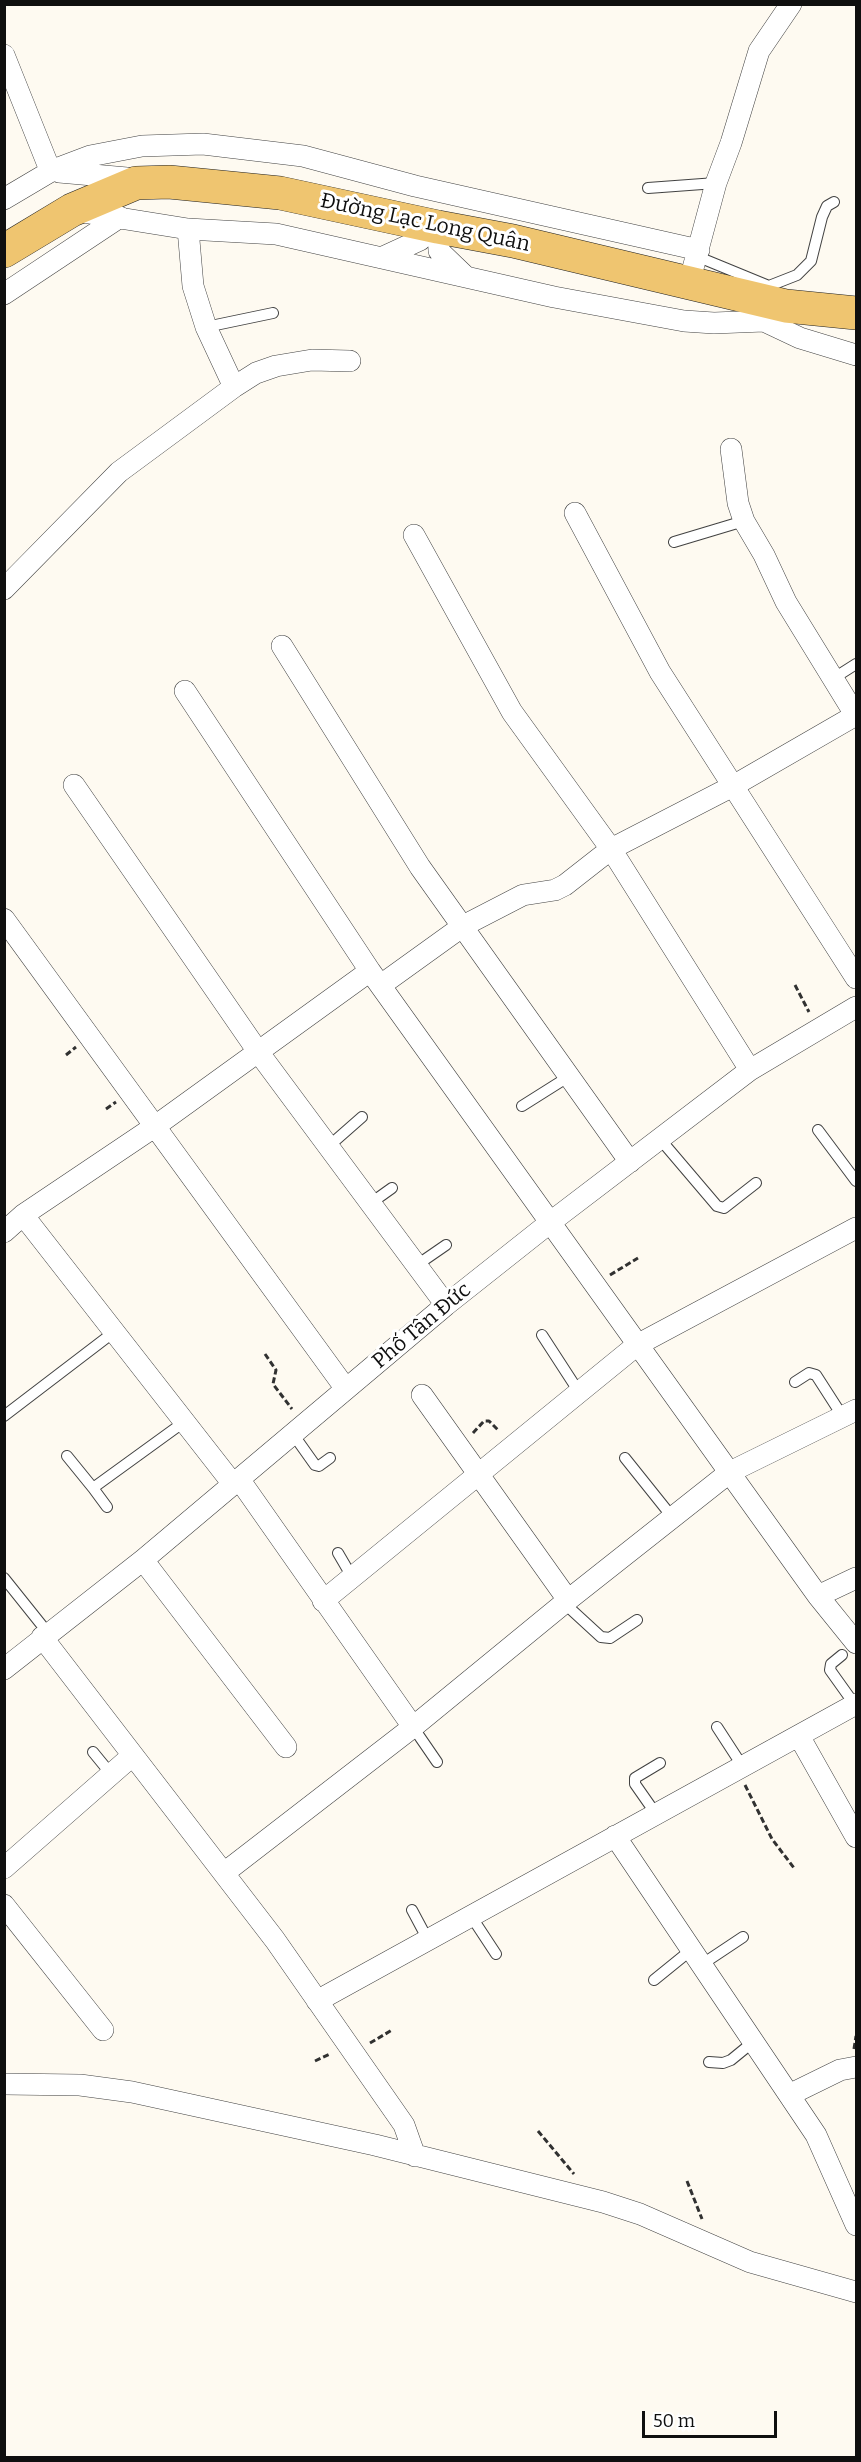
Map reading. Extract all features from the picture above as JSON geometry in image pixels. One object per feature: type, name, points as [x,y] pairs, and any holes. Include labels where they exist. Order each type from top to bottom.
[{"type":"main road","name":"Đường Lạc Long Quân","points":[[4,250],[72,210],[136,183],[169,182],[280,193],[435,227],[513,240],[695,263],[765,311],[786,306],[856,313]]},
{"type":"street","points":[[4,199],[53,170],[90,156],[142,146],[203,144],[225,146],[303,156],[695,263],[716,183],[731,143],[759,51],[791,4]]},
{"type":"street","points":[[4,56],[48,165],[53,170],[127,178],[136,183]]},
{"type":"street","points":[[72,210],[188,230],[276,234],[554,297],[684,321],[714,324],[765,311],[800,338],[856,355]]},
{"type":"street","points":[[4,294],[120,217]]},
{"type":"street","points":[[383,257],[420,240],[435,227]]},
{"type":"street","points":[[435,227],[439,251],[467,278]]},
{"type":"street","points":[[188,230],[193,286],[206,327],[234,387]]},
{"type":"street","points":[[4,589],[119,472],[234,387],[256,373],[276,366],[312,360],[350,361]]},
{"type":"street","points":[[4,1232],[23,1215],[259,1053],[376,978],[463,926],[523,895],[555,890],[611,849],[733,786],[856,715],[786,602],[764,555],[744,521],[738,502],[731,449]]},
{"type":"street","points":[[575,513],[660,672],[856,978]]},
{"type":"street","points":[[414,534],[512,712],[611,849],[750,1070]]},
{"type":"street","points":[[282,646],[420,867],[630,1162]]},
{"type":"street","points":[[184,691],[376,978],[818,1596],[849,1649]]},
{"type":"street","points":[[74,785],[259,1053],[446,1305]]},
{"type":"street","points":[[4,919],[346,1389]]},
{"type":"street","name":"Phố Tân Đức","points":[[4,1670],[45,1635],[143,1560],[446,1305],[552,1221],[750,1070],[856,1007]]},
{"type":"street","points":[[23,1215],[184,1422],[236,1482],[413,1727]]},
{"type":"street","points":[[323,1601],[638,1345],[856,1228]]},
{"type":"street","points":[[422,1395],[566,1601]]},
{"type":"street","points":[[224,1873],[413,1727],[566,1601],[730,1472],[850,1414]]},
{"type":"street","points":[[143,1560],[286,1747]]},
{"type":"street","points":[[818,1596],[856,1578]]},
{"type":"street","points":[[45,1635],[132,1756],[224,1873],[317,2001],[409,2134],[415,2156]]},
{"type":"street","points":[[317,2001],[856,1705]]},
{"type":"street","points":[[799,1736],[856,1837]]},
{"type":"street","points":[[4,1868],[132,1756]]},
{"type":"street","points":[[615,1836],[816,2134],[856,2225]]},
{"type":"street","points":[[4,1905],[103,2030]]},
{"type":"street","points":[[789,2095],[840,2070],[856,2067]]},
{"type":"street","points":[[4,2084],[80,2085],[132,2092],[415,2156],[640,2214],[782,2273],[856,2292]]},
{"type":"lane","points":[[648,188],[716,183]]},
{"type":"lane","points":[[695,263],[769,286],[796,275],[811,261],[822,217],[827,206],[834,202]]},
{"type":"lane","points":[[206,327],[273,313]]},
{"type":"lane","points":[[674,542],[744,521]]},
{"type":"lane","points":[[834,678],[856,664]]},
{"type":"lane","points":[[522,1106],[568,1077]]},
{"type":"lane","points":[[329,1146],[362,1117]]},
{"type":"lane","points":[[818,1130],[830,1142],[856,1181]]},
{"type":"lane","points":[[660,1139],[717,1206],[724,1208],[756,1183]]},
{"type":"lane","points":[[371,1203],[392,1188]]},
{"type":"lane","points":[[417,1265],[446,1245]]},
{"type":"lane","points":[[4,1416],[114,1332]]},
{"type":"lane","points":[[542,1335],[579,1392]]},
{"type":"lane","points":[[795,1382],[809,1373],[816,1375],[850,1414]]},
{"type":"lane","points":[[93,1488],[184,1422]]},
{"type":"lane","points":[[298,1430],[315,1464],[320,1466],[330,1458]]},
{"type":"lane","points":[[67,1456],[107,1507]]},
{"type":"lane","points":[[625,1458],[673,1518]]},
{"type":"lane","points":[[338,1553],[352,1577]]},
{"type":"lane","points":[[4,1578],[45,1635]]},
{"type":"lane","points":[[566,1601],[601,1637],[610,1638],[637,1620]]},
{"type":"lane","points":[[849,1649],[831,1664],[830,1670],[856,1705]]},
{"type":"lane","points":[[413,1727],[437,1762]]},
{"type":"lane","points":[[717,1727],[741,1769]]},
{"type":"lane","points":[[93,1752],[111,1774]]},
{"type":"lane","points":[[656,1814],[635,1784],[636,1778],[660,1763]]},
{"type":"lane","points":[[412,1910],[428,1940]]},
{"type":"lane","points":[[471,1916],[496,1954]]},
{"type":"lane","points":[[654,1980],[696,1957],[743,1938]]},
{"type":"lane","points":[[709,2062],[723,2063],[731,2060],[753,2042]]},
{"type":"path","points":[[795,985],[818,1030]]},
{"type":"path","points":[[596,1284],[638,1258]]},
{"type":"path","points":[[264,1354],[276,1370],[273,1384],[298,1430]]},
{"type":"path","points":[[459,1447],[484,1422],[489,1421],[505,1433]]},
{"type":"path","points":[[741,1769],[772,1839],[794,1868]]},
{"type":"path","points":[[353,2053],[392,2030]]},
{"type":"path","points":[[538,2131],[576,2178],[576,2184],[569,2194]]},
{"type":"path","points":[[687,2181],[713,2246]]}]
